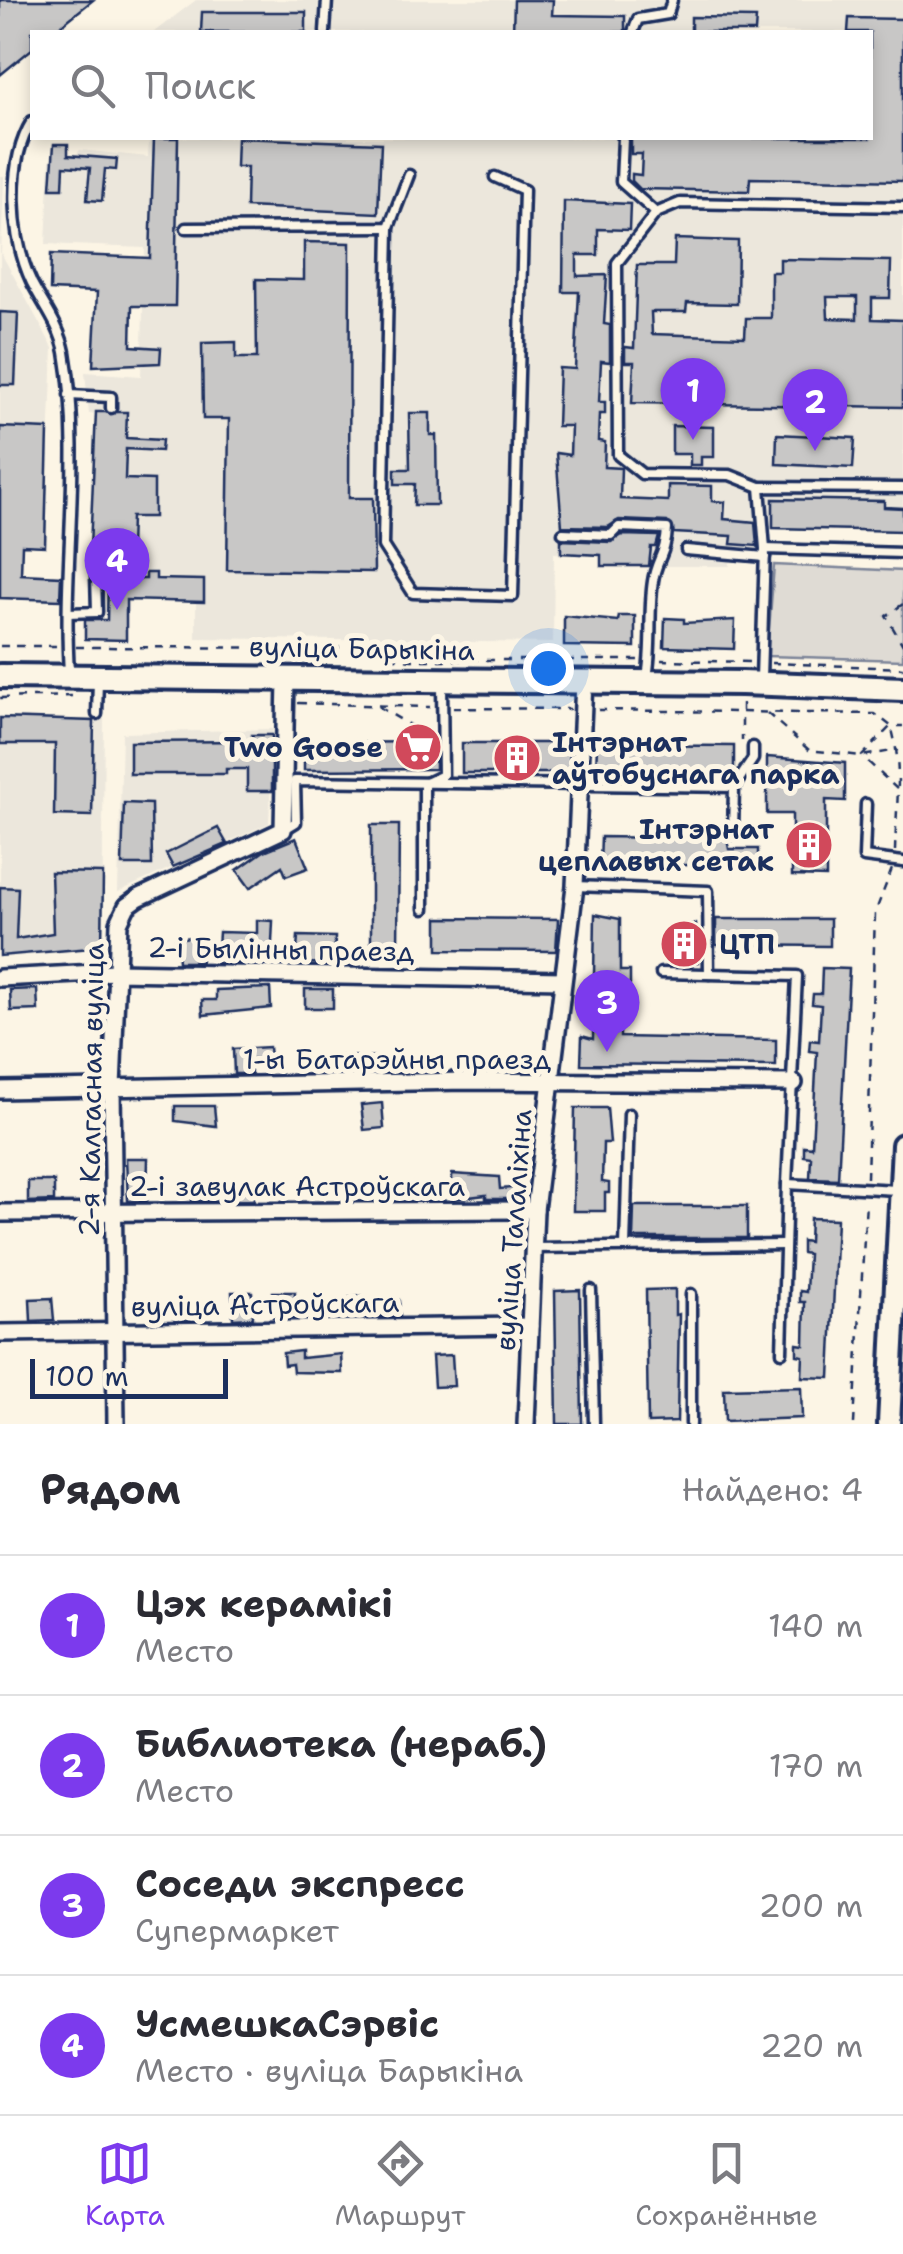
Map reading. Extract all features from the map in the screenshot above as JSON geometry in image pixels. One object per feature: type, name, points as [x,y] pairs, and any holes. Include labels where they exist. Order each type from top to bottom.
[{"type":"main road","name":"вуліца Барыкіна","points":[[0,676],[761,683],[903,689]]},
{"type":"street","points":[[283,830],[286,678]]},
{"type":"street","name":"вуліца Талаліхіна","points":[[526,1424],[534,1210],[575,886],[583,785],[584,681]]},
{"type":"street","name":"2-я Калгасная вуліца","points":[[116,1424],[112,1087],[119,923],[127,906],[283,830]]},
{"type":"street","name":"2-і Былінны праезд","points":[[0,978],[115,972],[562,980]]},
{"type":"street","name":"1-ы Батарэйны праезд","points":[[0,1090],[794,1083]]},
{"type":"street","points":[[889,1424],[903,1145]]},
{"type":"street","name":"2-і завулак Астроўскага","points":[[0,1213],[534,1210]]},
{"type":"street","name":"вуліца Астроўскага","points":[[0,1333],[530,1326]]},
{"type":"lane","points":[[324,30],[327,0]]},
{"type":"lane","points":[[635,30],[638,20],[668,14],[672,0]]},
{"type":"lane","points":[[30,124],[19,141],[16,234],[32,283],[62,337],[69,396],[69,676]]},
{"type":"lane","points":[[623,140],[621,182],[656,213]]},
{"type":"lane","points":[[409,175],[388,227],[383,546],[414,593],[513,596],[524,190],[495,177]]},
{"type":"lane","points":[[903,207],[680,203],[656,213],[617,263],[618,455],[642,474],[730,475],[760,486],[903,488]]},
{"type":"lane","points":[[186,228],[388,227]]},
{"type":"lane","points":[[69,396],[112,397],[112,408]]},
{"type":"lane","points":[[760,486],[765,553],[761,683]]},
{"type":"lane","points":[[563,534],[611,534],[620,527],[667,529],[666,556],[656,567],[652,584],[646,682]]},
{"type":"lane","points":[[686,550],[903,553]]},
{"type":"lane","points":[[68,612],[96,612],[96,574]]},
{"type":"lane","points":[[97,714],[98,676]]},
{"type":"lane","points":[[424,784],[443,775],[442,680]]},
{"type":"lane","points":[[733,834],[734,788],[753,759],[753,747]]},
{"type":"lane","points":[[283,830],[296,822],[295,781],[734,788]]},
{"type":"lane","points":[[424,784],[424,909]]},
{"type":"lane","points":[[866,804],[864,857],[899,862]]},
{"type":"lane","points":[[575,886],[708,892],[709,974]]},
{"type":"lane","points":[[662,973],[797,976],[783,1245],[782,1352]]},
{"type":"lane","points":[[625,1247],[628,1114]]},
{"type":"lane","points":[[787,1184],[901,1190]]},
{"type":"lane","points":[[532,1248],[783,1245]]},
{"type":"lane","points":[[591,1290],[594,1424]]},
{"type":"lane","points":[[691,1294],[692,1424]]},
{"type":"path","points":[[903,604],[886,616],[903,645]]},
{"type":"path","points":[[0,646],[385,648],[390,657],[412,660]]},
{"type":"path","points":[[377,706],[418,730],[420,743]]},
{"type":"path","points":[[766,712],[802,747],[862,756],[898,750]]},
{"type":"path","points":[[854,1424],[876,913],[899,862],[898,750],[891,726],[862,756]]},
{"type":"path","points":[[862,756],[897,789]]},
{"type":"shaded area","points":[[196,0],[903,0],[903,531],[759,527],[757,546],[731,544],[730,566],[601,566],[600,555],[554,553],[553,643],[196,638],[196,602],[134,600],[135,568],[87,567],[90,525],[99,525],[94,511],[96,413],[89,414],[85,372],[141,376],[145,248],[46,244],[50,159],[72,160],[80,150],[148,157],[149,140],[873,140],[873,30],[157,30]]},
{"type":"shaded area","points":[[0,176],[4,176],[1,253],[53,348],[45,546],[22,546],[21,574],[64,576],[63,600],[0,598]]},
{"type":"shaded area","points":[[774,565],[903,571],[903,660],[767,656]]},
{"type":"shaded area","points":[[0,718],[104,719],[102,947],[0,956]]},
{"type":"shaded area","points":[[273,729],[269,823],[118,892],[122,733]]},
{"type":"building","points":[[0,0],[93,0],[56,30],[30,30],[30,51],[0,75]]},
{"type":"building","points":[[514,0],[553,0],[552,15],[625,16],[625,30],[513,30]]},
{"type":"building","points":[[202,12],[306,12],[306,30],[201,30]]},
{"type":"building","points":[[691,17],[756,18],[755,30],[691,30]]},
{"type":"building","points":[[849,18],[903,19],[903,181],[750,178],[749,191],[640,189],[632,181],[632,174],[641,175],[642,154],[631,154],[631,140],[873,140],[873,30],[848,30]]},
{"type":"building","points":[[154,140],[178,140],[175,306],[132,306],[131,346],[161,348],[160,363],[93,366],[97,292],[50,290],[51,254],[150,258]]},
{"type":"building","points":[[237,140],[381,143],[378,213],[246,207],[247,167],[236,167]]},
{"type":"building","points":[[54,144],[68,144],[68,155],[117,159],[116,170],[105,169],[102,201],[87,200],[90,168],[64,166],[63,188],[51,188]]},
{"type":"building","points":[[564,201],[630,204],[629,230],[598,229],[598,255],[577,255],[577,276],[607,275],[604,324],[610,325],[610,362],[601,361],[599,402],[605,402],[605,414],[599,414],[598,441],[605,442],[604,467],[621,468],[620,499],[668,501],[668,485],[712,486],[712,501],[725,502],[724,519],[755,522],[757,546],[731,544],[732,536],[674,533],[667,522],[619,520],[608,527],[562,526],[556,453],[570,455],[571,426],[557,426],[559,368],[575,369],[579,292],[563,292]]},
{"type":"building","points":[[675,239],[738,241],[737,304],[687,303],[686,312],[651,312],[652,334],[745,337],[746,318],[771,318],[771,272],[780,272],[780,259],[891,261],[890,298],[872,298],[872,319],[903,320],[903,407],[632,403],[634,362],[625,362],[625,347],[634,348],[637,265],[674,265]],"holes":[[[827,297],[857,297],[857,319],[828,318]]]},
{"type":"building","points":[[304,242],[350,243],[349,498],[373,498],[374,572],[227,570],[229,419],[203,419],[202,343],[236,342],[236,358],[257,358],[256,279],[304,280]]},
{"type":"building","points":[[0,312],[18,313],[15,385],[0,385]]},
{"type":"building","points":[[96,412],[127,412],[126,438],[162,440],[161,451],[126,449],[125,479],[154,480],[154,517],[131,517],[130,549],[90,548]]},
{"type":"building","points":[[409,413],[430,413],[430,435],[436,435],[437,505],[414,505],[415,484],[395,484],[395,469],[410,469]]},
{"type":"building","points":[[672,426],[714,427],[714,457],[701,457],[701,465],[690,465],[690,454],[672,454]]},
{"type":"building","points":[[0,427],[48,429],[45,546],[22,545],[21,574],[61,576],[60,600],[0,598]]},
{"type":"building","points":[[777,434],[855,438],[853,468],[776,464]]},
{"type":"building","points":[[773,499],[884,501],[884,507],[903,508],[903,531],[773,528]]},
{"type":"building","points":[[622,535],[659,536],[656,547],[651,547],[649,566],[601,566],[601,555],[561,553],[561,540],[611,542]]},
{"type":"building","points":[[146,573],[156,573],[156,579],[204,580],[204,602],[126,600],[126,640],[85,639],[85,620],[107,620],[108,579],[146,579]]},
{"type":"building","points":[[564,616],[618,621],[619,616],[635,616],[635,647],[564,646]]},
{"type":"building","points":[[665,618],[684,619],[684,623],[735,620],[734,649],[664,647]]},
{"type":"building","points":[[0,718],[94,721],[92,816],[54,815],[55,744],[0,744]]},
{"type":"building","points":[[252,735],[272,735],[272,791],[247,791],[247,769],[226,769],[226,774],[130,774],[130,742],[252,741]]},
{"type":"building","points":[[435,742],[435,769],[304,770],[304,743]]},
{"type":"building","name":"Інтэрнат аўтобуснага парка","points":[[462,743],[570,743],[569,773],[462,773]]},
{"type":"building","points":[[597,745],[734,746],[734,771],[596,770]]},
{"type":"building","name":"Інтэрнат цеплавых сетак","points":[[767,757],[845,763],[845,801],[826,800],[826,877],[792,876],[792,814],[767,814]]},
{"type":"building","points":[[124,803],[151,804],[152,865],[122,865]]},
{"type":"building","points":[[371,825],[399,825],[398,950],[371,950]]},
{"type":"building","points":[[218,828],[227,844],[173,867],[166,854]]},
{"type":"building","points":[[601,837],[727,839],[729,849],[758,849],[758,866],[600,864]]},
{"type":"building","points":[[296,838],[308,868],[286,876],[282,866],[250,888],[237,870],[264,851]]},
{"type":"building","points":[[51,872],[103,873],[102,947],[0,956],[0,887],[18,888],[16,939],[53,933]]},
{"type":"building","points":[[595,914],[620,919],[620,971],[630,971],[630,984],[621,984],[620,1037],[776,1040],[776,1066],[581,1064],[582,1036],[593,1039]]},
{"type":"building","points":[[438,918],[558,919],[556,951],[438,950]]},
{"type":"building","points":[[716,919],[830,919],[830,946],[716,945]]},
{"type":"building","points":[[257,920],[273,921],[271,964],[217,963],[219,932],[257,933]]},
{"type":"building","name":"ЦТП","points":[[696,924],[698,962],[673,964],[671,926]]},
{"type":"building","points":[[298,936],[335,937],[334,964],[306,963],[306,950],[297,950]]},
{"type":"building","points":[[199,937],[201,962],[178,962],[176,938]]},
{"type":"building","points":[[822,968],[849,969],[838,1179],[810,1178],[811,1157],[804,1156],[804,1146],[812,1147],[817,1052],[809,1051],[810,1040],[819,1041],[821,1005],[812,1004],[813,994],[821,994]]},
{"type":"building","points":[[270,988],[271,1008],[203,1015],[202,1000],[216,1000],[216,990]]},
{"type":"building","points":[[37,989],[38,1010],[11,1011],[10,990]]},
{"type":"building","points":[[305,989],[333,989],[333,1008],[305,1008]]},
{"type":"building","points":[[269,1047],[270,1058],[250,1059],[251,1074],[234,1074],[233,1049]]},
{"type":"building","points":[[337,1056],[378,1057],[379,1071],[338,1072]]},
{"type":"building","points":[[382,1103],[384,1128],[364,1130],[361,1105]]},
{"type":"building","points":[[175,1106],[214,1106],[216,1126],[175,1121]]},
{"type":"building","points":[[575,1108],[607,1108],[610,1143],[603,1143],[602,1182],[609,1183],[605,1211],[573,1211]]},
{"type":"building","points":[[126,1158],[148,1158],[147,1201],[128,1201]]},
{"type":"building","points":[[452,1174],[499,1177],[500,1189],[523,1187],[523,1199],[486,1199],[486,1195],[452,1199]]},
{"type":"building","points":[[28,1181],[54,1181],[54,1201],[28,1202]]},
{"type":"building","points":[[254,1185],[254,1200],[192,1201],[192,1188]]},
{"type":"building","points":[[634,1206],[747,1206],[747,1238],[633,1238]]},
{"type":"building","points":[[810,1218],[837,1219],[830,1378],[802,1377],[803,1356],[797,1355],[797,1344],[804,1345],[805,1302],[800,1302],[800,1291],[806,1292],[808,1254],[802,1253],[802,1241],[809,1242]]},
{"type":"building","points":[[675,1289],[675,1315],[679,1314],[677,1422],[648,1423],[646,1290]]},
{"type":"building","points":[[580,1290],[582,1424],[557,1424],[555,1291]]},
{"type":"building","points":[[232,1292],[252,1292],[253,1318],[233,1319]]},
{"type":"building","points":[[273,1292],[295,1292],[294,1317],[273,1317]]},
{"type":"building","points":[[362,1296],[363,1303],[399,1300],[400,1316],[348,1317],[346,1298]]},
{"type":"building","points":[[52,1298],[54,1320],[31,1321],[30,1299]]},
{"type":"building","points":[[301,1351],[301,1358],[341,1354],[342,1373],[293,1372],[292,1364],[284,1365],[283,1353]]},
{"type":"building","points":[[452,1355],[454,1386],[434,1387],[432,1356]]},
{"type":"building","points":[[801,1387],[802,1418],[725,1421],[724,1389]]},
{"type":"place","name":"Цэх керамікі","points":[[693,440]]},
{"type":"place","name":"Библиотека (нераб.)","points":[[815,451]]},
{"type":"place","name":"УсмешкаСэрвіс","points":[[117,610]]},
{"type":"place","name":"Two Goose","points":[[418,747]]},
{"type":"place","name":"Інтэрнат аўтобуснага парка","points":[[517,758]]},
{"type":"place","name":"Інтэрнат цеплавых сетак","points":[[809,845]]},
{"type":"place","name":"ЦТП","points":[[684,944]]},
{"type":"place","name":"Соседи экспресс","points":[[607,1052]]}]
